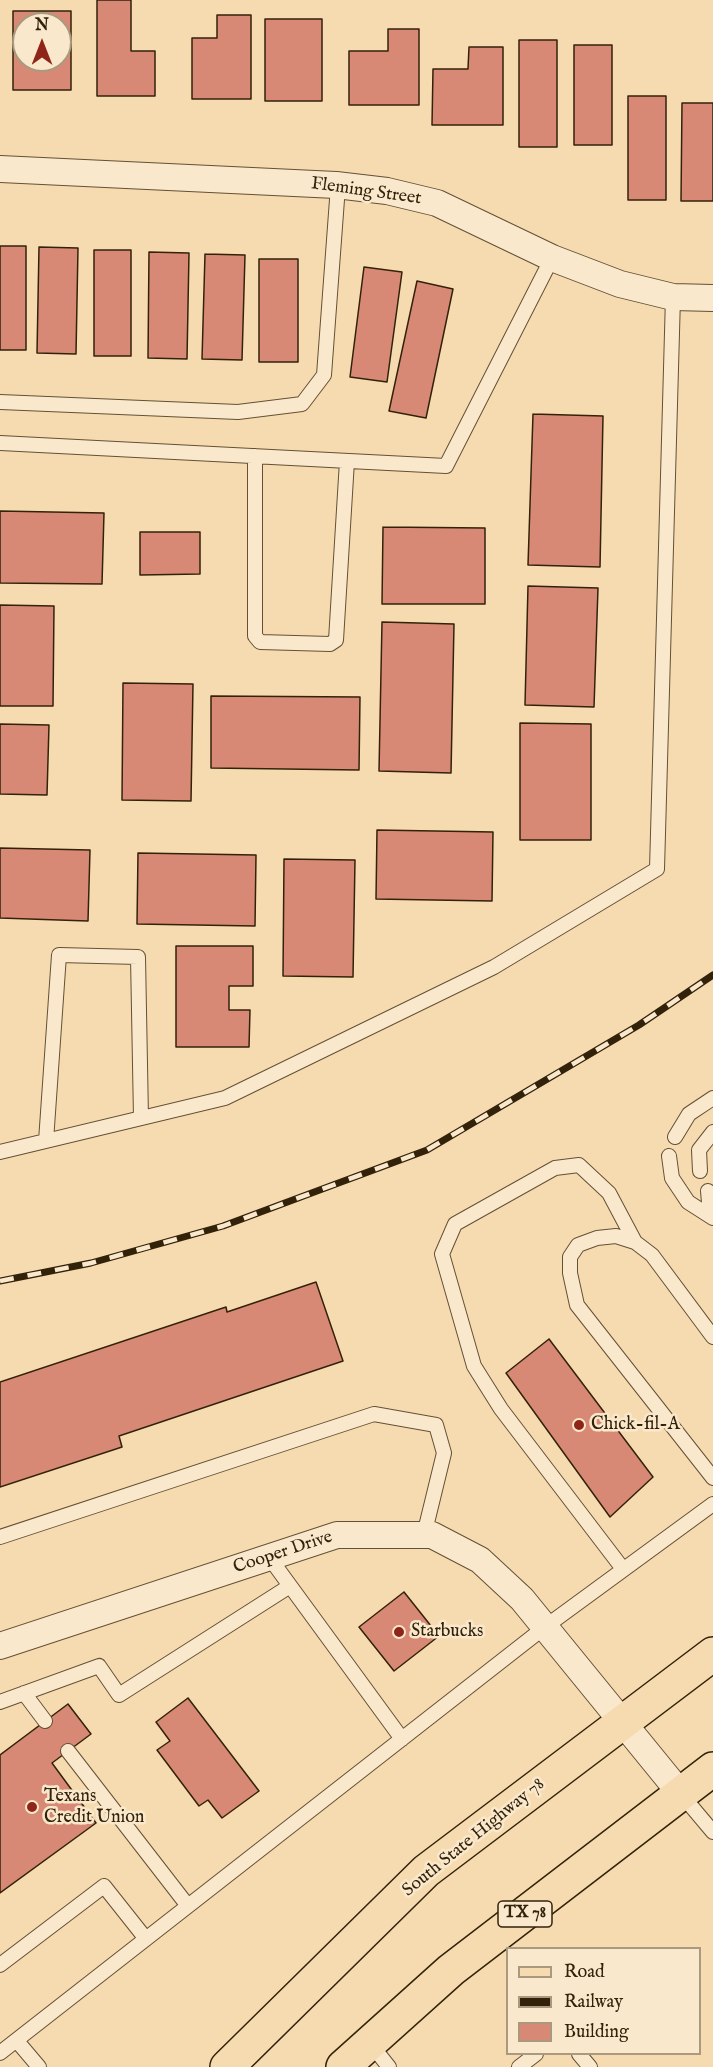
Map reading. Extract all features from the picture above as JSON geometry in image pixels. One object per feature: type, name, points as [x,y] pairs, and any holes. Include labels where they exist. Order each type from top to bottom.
[{"type":"main road","name":"South State Highway 78","points":[[227,2067],[426,1871],[713,1654]]},
{"type":"main road","name":"TX 78","points":[[343,2067],[380,2055],[451,1970],[713,1769]]},
{"type":"street","name":"Fleming Street","points":[[0,169],[338,186],[387,191],[437,203],[552,258],[620,284],[673,297],[713,298]]},
{"type":"street","name":"Cooper Drive","points":[[0,1646],[337,1535],[432,1535],[480,1560],[522,1599],[681,1794]]},
{"type":"lane","points":[[0,402],[238,412],[302,404],[324,375],[338,186]]},
{"type":"lane","points":[[0,443],[446,466],[552,258]]},
{"type":"lane","points":[[0,1152],[225,1098],[494,967],[657,869],[673,297]]},
{"type":"lane","points":[[255,456],[255,636],[260,642],[330,644],[336,640],[347,461]]},
{"type":"lane","points":[[46,1141],[59,955],[138,957],[141,1118]]},
{"type":"lane","points":[[675,1137],[689,1114],[713,1098]]},
{"type":"lane","points":[[700,1171],[699,1150],[713,1132]]},
{"type":"lane","points":[[669,1156],[672,1178],[688,1202],[711,1216]]},
{"type":"lane","points":[[623,1569],[501,1409],[474,1366],[441,1254],[455,1224],[555,1168],[579,1165],[609,1193],[635,1242]]},
{"type":"lane","points":[[708,1191],[711,1216]]},
{"type":"lane","points":[[713,1337],[652,1255],[635,1242],[616,1236],[597,1238],[578,1245],[570,1257],[570,1273],[577,1305],[713,1478]]},
{"type":"lane","points":[[0,1537],[374,1414],[436,1425],[444,1453],[424,1535]]},
{"type":"lane","points":[[0,2053],[545,1627],[713,1504]]},
{"type":"lane","points":[[269,1557],[402,1739]]},
{"type":"lane","points":[[0,1702],[99,1666],[119,1695],[290,1586]]},
{"type":"lane","points":[[24,1693],[45,1721]]},
{"type":"lane","points":[[68,1751],[188,1906]]},
{"type":"lane","points":[[681,1794],[713,1832]]},
{"type":"lane","points":[[0,1965],[104,1886],[146,1940]]},
{"type":"lane","points":[[16,2041],[39,2067]]},
{"type":"lane","points":[[519,2067],[535,2055]]},
{"type":"lane","points":[[580,2055],[590,2067]]},
{"type":"building","points":[[97,0],[131,0],[131,51],[155,51],[155,96],[97,96]]},
{"type":"building","points":[[13,11],[71,12],[13,12]]},
{"type":"building","points":[[217,15],[251,15],[251,99],[192,99],[192,38],[217,38]]},
{"type":"building","points":[[265,19],[322,19],[322,101],[265,101]]},
{"type":"building","points":[[388,29],[419,29],[419,105],[349,105],[349,51],[388,51]]},
{"type":"building","points":[[519,40],[557,40],[557,147],[519,147]]},
{"type":"building","points":[[574,45],[612,45],[612,145],[574,145]]},
{"type":"building","points":[[469,47],[503,47],[503,125],[432,125],[433,69],[468,69]]},
{"type":"building","points":[[13,72],[71,72],[71,90],[13,90]]},
{"type":"building","points":[[628,96],[666,96],[666,200],[628,200]]},
{"type":"building","points":[[682,103],[713,103],[713,201],[681,201]]},
{"type":"building","points":[[0,246],[26,246],[26,350],[0,350]]},
{"type":"building","points":[[39,247],[78,248],[76,354],[37,353]]},
{"type":"building","points":[[94,250],[131,250],[131,356],[94,356]]},
{"type":"building","points":[[149,252],[189,253],[187,359],[148,358]]},
{"type":"building","points":[[205,254],[245,255],[242,360],[202,359]]},
{"type":"building","points":[[259,259],[298,259],[298,362],[259,362]]},
{"type":"building","points":[[364,267],[402,272],[387,382],[350,377]]},
{"type":"building","points":[[417,281],[453,289],[426,418],[389,411]]},
{"type":"building","points":[[533,414],[603,416],[600,567],[528,565]]},
{"type":"building","points":[[0,511],[104,513],[102,584],[0,583]]},
{"type":"building","points":[[383,527],[485,528],[485,604],[382,604]]},
{"type":"building","points":[[140,532],[200,532],[200,574],[140,575]]},
{"type":"building","points":[[528,586],[598,588],[594,707],[525,705]]},
{"type":"building","points":[[0,605],[54,606],[53,706],[0,706]]},
{"type":"building","points":[[382,622],[454,624],[451,773],[379,771]]},
{"type":"building","points":[[123,683],[193,684],[191,801],[122,800]]},
{"type":"building","points":[[211,696],[360,697],[359,770],[211,768]]},
{"type":"building","points":[[520,723],[591,724],[591,840],[520,840]]},
{"type":"building","points":[[0,724],[49,725],[47,795],[0,794]]},
{"type":"building","points":[[377,830],[493,832],[492,901],[376,899]]},
{"type":"building","points":[[0,848],[90,850],[88,921],[0,918]]},
{"type":"building","points":[[138,853],[256,855],[255,926],[137,924]]},
{"type":"building","points":[[284,859],[355,860],[353,977],[283,976]]},
{"type":"building","points":[[176,946],[253,946],[253,986],[229,986],[229,1010],[250,1010],[249,1047],[176,1047]]},
{"type":"building","points":[[316,1282],[343,1361],[119,1436],[122,1447],[0,1487],[0,1382],[226,1307],[227,1312]]},
{"type":"building","name":"Chick-fil-A","points":[[549,1339],[653,1477],[610,1517],[506,1373]]},
{"type":"building","name":"Starbucks","points":[[404,1592],[439,1636],[394,1671],[359,1627]]},
{"type":"building","points":[[188,1698],[259,1791],[222,1818],[208,1800],[199,1806],[157,1750],[170,1741],[156,1722]]},
{"type":"building","points":[[68,1704],[91,1734],[52,1763],[96,1823],[0,1893],[0,1755]]},
{"type":"railway","points":[[0,1281],[91,1263],[223,1226],[427,1150],[639,1025],[713,975]]},
{"type":"place","name":"Chick-fil-A","points":[[579,1425]]},
{"type":"place","name":"Starbucks","points":[[399,1632]]},
{"type":"place","name":"Texans Credit Union","points":[[32,1807]]}]
